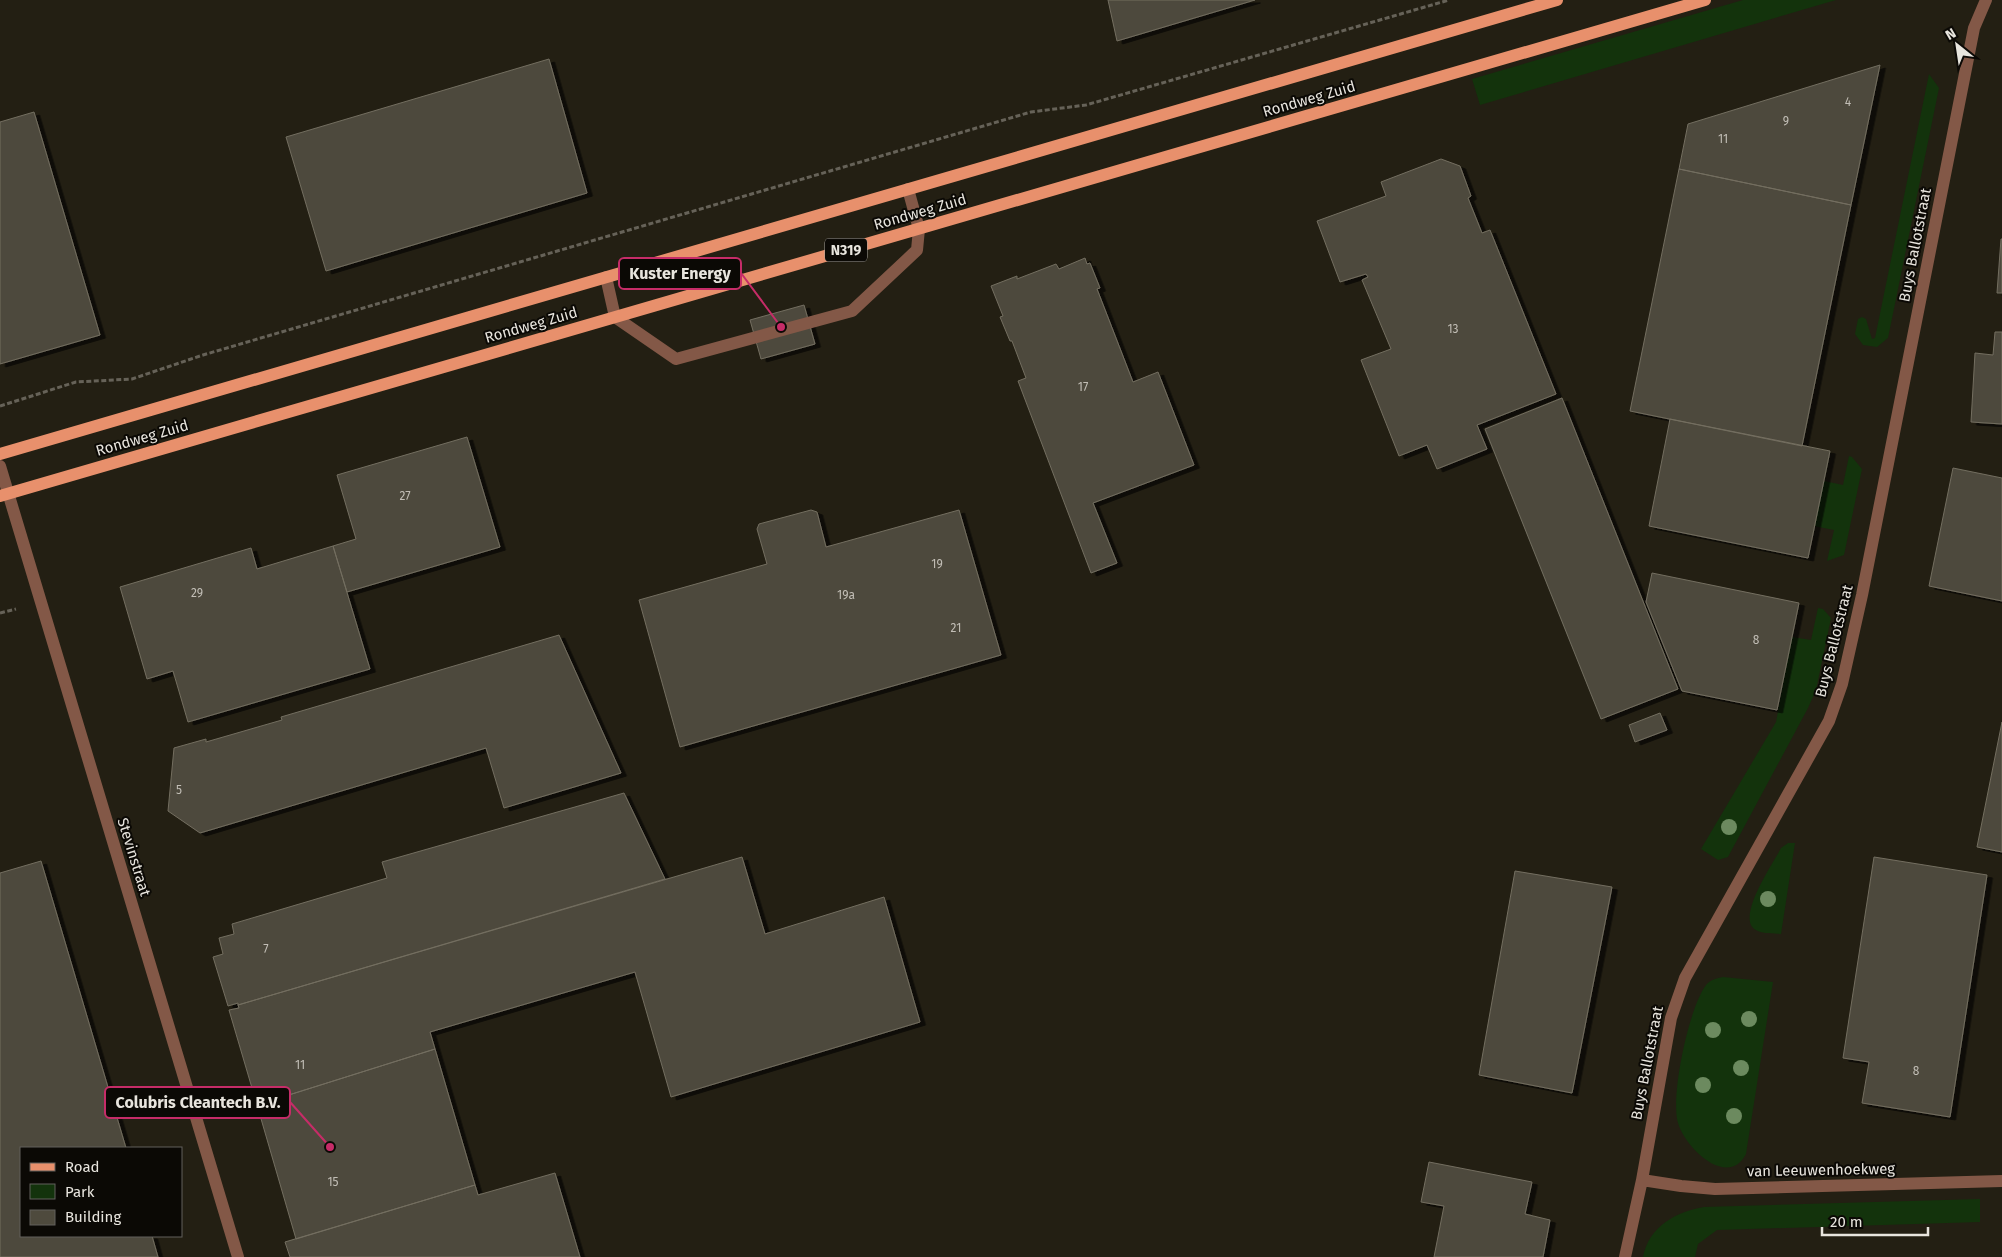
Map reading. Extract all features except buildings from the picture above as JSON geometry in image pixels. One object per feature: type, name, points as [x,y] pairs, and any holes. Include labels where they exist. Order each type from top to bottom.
[{"type":"main road","name":"Rondweg Zuid","points":[[0,454],[1558,0]]},
{"type":"main road","name":"Rondweg Zuid","points":[[4,495],[1705,0]]},
{"type":"street","name":"Buys Ballotstraat","points":[[1625,1257],[1642,1180],[1671,1018],[1685,978],[1828,722],[1842,684],[1862,595],[1974,28],[1986,0]]},
{"type":"street","points":[[606,277],[616,317],[676,359],[852,311],[917,250],[918,229],[908,189]]},
{"type":"street","name":"Stevinstraat","points":[[0,466],[4,495],[238,1257]]},
{"type":"street","name":"van Leeuwenhoekweg","points":[[1642,1180],[1715,1189],[2002,1182]]},
{"type":"path","points":[[0,406],[76,382],[132,379],[203,355],[1031,112],[1086,105],[1449,0]]},
{"type":"green space","points":[[1743,0],[1836,0],[1480,105],[1472,79]]},
{"type":"green space","points":[[1929,74],[1939,88],[1888,338],[1877,347],[1863,345],[1855,334],[1858,319],[1862,317],[1866,319],[1872,339],[1875,338]]},
{"type":"green space","points":[[1849,456],[1862,469],[1844,555],[1827,561],[1834,530],[1814,526],[1824,481],[1843,485]]},
{"type":"green space","points":[[1818,608],[1823,609],[1831,618],[1816,690],[1728,857],[1718,860],[1701,849],[1776,722],[1792,637],[1811,640]]},
{"type":"green space","points":[[1788,843],[1795,843],[1781,934],[1760,932],[1751,925],[1752,904],[1757,891],[1781,848]]},
{"type":"green space","points":[[1723,977],[1773,982],[1746,1154],[1738,1164],[1729,1167],[1718,1166],[1698,1153],[1682,1133],[1676,1111],[1679,1074],[1693,1012],[1706,985]]},
{"type":"green space","points":[[1980,1199],[1980,1222],[1717,1230],[1698,1244],[1695,1257],[1643,1257],[1651,1237],[1665,1222],[1694,1209],[1704,1207]]},
{"type":"place","name":"Kuster Energy","points":[[781,327]]},
{"type":"place","name":"Colubris Cleantech B.V.","points":[[330,1147]]}]
